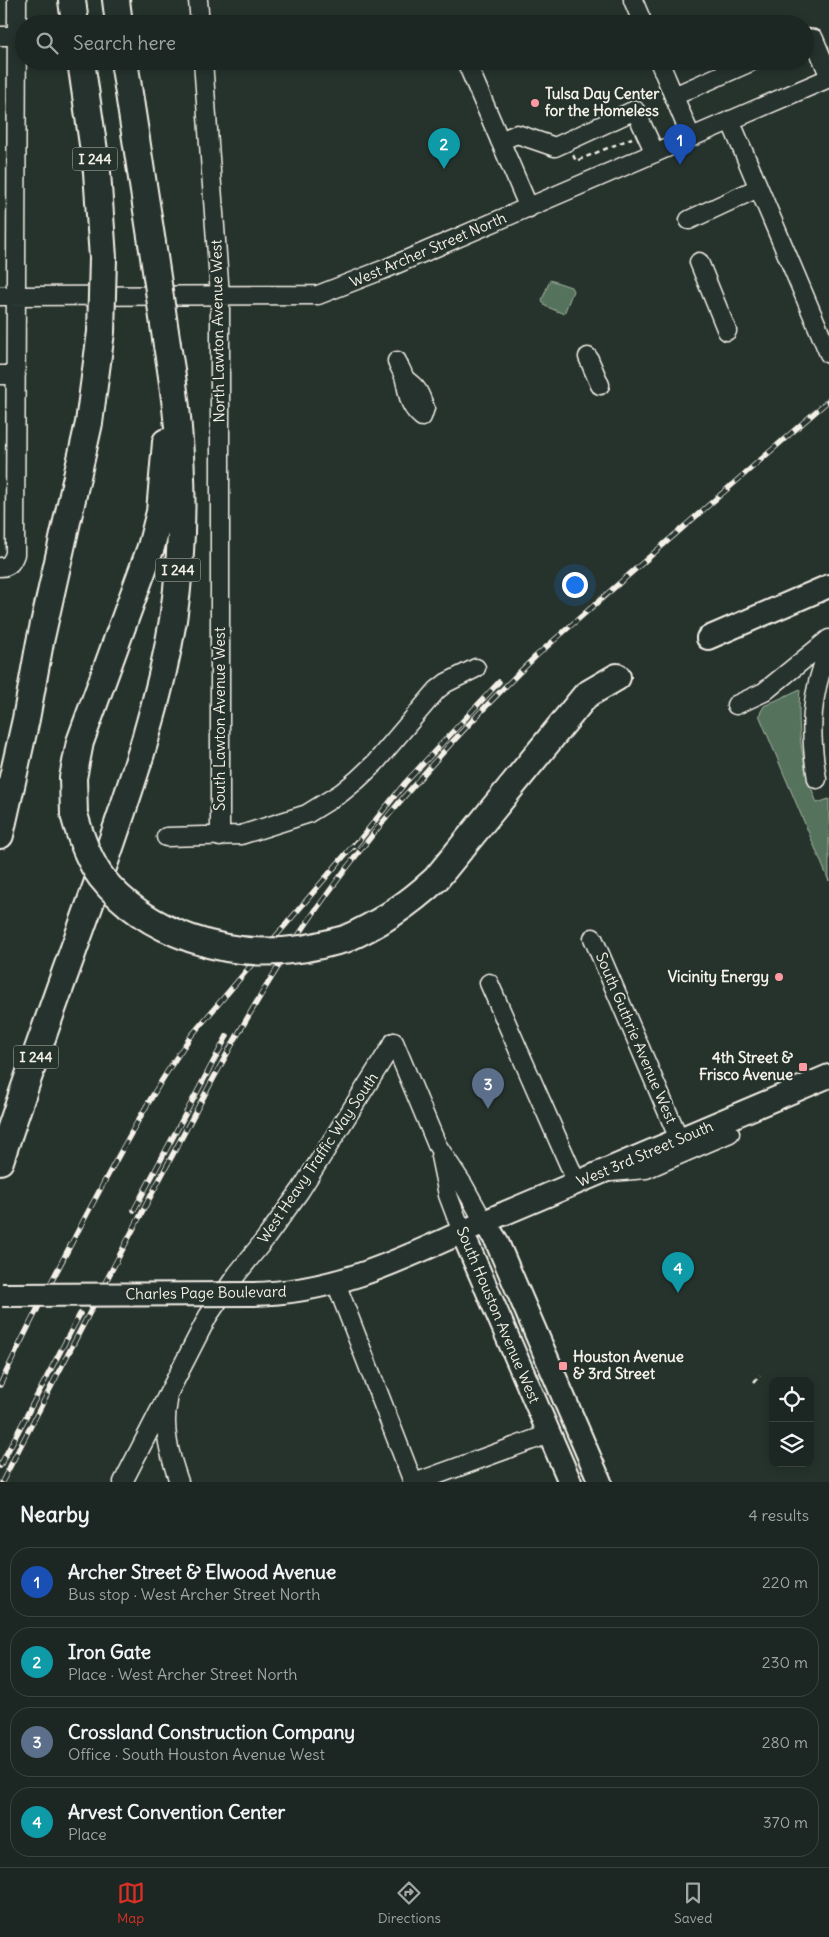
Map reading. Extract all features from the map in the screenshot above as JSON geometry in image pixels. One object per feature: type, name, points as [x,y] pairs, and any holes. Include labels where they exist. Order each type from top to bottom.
[{"type":"highway","points":[[72,0],[74,15]]},
{"type":"highway","points":[[116,0],[118,15]]},
{"type":"highway","name":"I 244","points":[[0,835],[26,719],[40,642],[89,423],[101,332],[103,258],[98,181],[82,70]]},
{"type":"highway","name":"I 244","points":[[0,1161],[138,766],[161,683],[176,594],[182,504],[178,428],[125,70]]},
{"type":"highway","points":[[169,357],[160,512],[151,547],[80,742],[73,778],[74,814],[88,852],[101,876],[130,906],[166,928],[188,938],[244,950],[299,949],[345,939],[370,928],[414,899],[436,879],[586,695],[617,677]]},
{"type":"main road","points":[[708,638],[829,586]]},
{"type":"main road","name":"West 3rd Street South","points":[[462,1232],[829,1076]]},
{"type":"main road","points":[[752,1108],[784,1110],[829,1091]]},
{"type":"main road","name":"South Houston Avenue West","points":[[484,1222],[496,1240],[600,1482]]},
{"type":"main road","name":"South Houston Avenue West","points":[[462,1232],[570,1482]]},
{"type":"main road","name":"Charles Page Boulevard","points":[[1,1295],[252,1294],[290,1292],[336,1283],[368,1273],[462,1232]]},
{"type":"street","points":[[16,15],[17,0]]},
{"type":"street","points":[[198,0],[199,15]]},
{"type":"street","points":[[633,0],[639,15]]},
{"type":"street","points":[[6,564],[15,554],[8,375],[14,36]]},
{"type":"street","points":[[814,39],[829,76]]},
{"type":"street","name":"North Lawton Avenue West","points":[[204,70],[220,296],[220,601]]},
{"type":"street","points":[[470,70],[528,208]]},
{"type":"street","points":[[663,70],[691,137]]},
{"type":"street","points":[[674,96],[733,70]]},
{"type":"street","name":"West Archer Street North","points":[[9,296],[318,295],[332,291],[528,208],[829,76]]},
{"type":"street","points":[[500,141],[517,134],[555,147],[635,110],[655,153]]},
{"type":"street","points":[[730,120],[829,354]]},
{"type":"street","points":[[689,220],[758,188]]},
{"type":"street","points":[[699,262],[727,332]]},
{"type":"street","points":[[588,357],[600,385]]},
{"type":"street","points":[[397,361],[405,379]]},
{"type":"street","name":"South Lawton Avenue West","points":[[220,601],[220,837]]},
{"type":"street","points":[[736,705],[764,692],[829,639]]},
{"type":"street","points":[[817,779],[812,748],[811,720],[816,691],[829,649]]},
{"type":"street","points":[[166,837],[241,836],[307,814],[341,793],[375,763],[437,690],[446,683],[476,668]]},
{"type":"street","name":"South Guthrie Avenue West","points":[[593,938],[679,1139]]},
{"type":"street","points":[[489,983],[577,1183]]},
{"type":"street","name":"South Houston Avenue West","points":[[394,1042],[437,1145],[448,1195],[462,1232]]},
{"type":"street","name":"West Heavy Traffic Way South","points":[[122,1482],[208,1316],[300,1191],[394,1042]]},
{"type":"street","name":"West 3rd Street South","points":[[599,1174],[646,1169],[730,1134]]},
{"type":"street","name":"South Houston Avenue West","points":[[437,1145],[464,1186],[484,1222]]},
{"type":"street","points":[[336,1283],[413,1482]]},
{"type":"street","points":[[172,1386],[167,1408],[168,1450],[179,1482]]},
{"type":"street","points":[[417,1482],[549,1434]]},
{"type":"path","points":[[754,1382],[760,1375]]},
{"type":"green space","points":[[550,280],[571,287],[573,291],[564,314],[545,306],[542,300]]},
{"type":"green space","points":[[800,689],[799,719],[801,747],[807,774],[817,803],[829,799],[829,881],[759,715],[764,706]]},
{"type":"railway","points":[[2,1482],[198,1106],[273,974],[340,877],[392,811],[448,747],[536,656],[829,400]]},
{"type":"railway","points":[[354,847],[405,783],[499,682]]},
{"type":"railway","points":[[0,1385],[50,1284],[102,1186],[144,1110],[179,1054],[191,1036],[356,842]]},
{"type":"railway","points":[[134,1210],[227,1036]]},
{"type":"railway","points":[[0,1466],[80,1314]]},
{"type":"place","name":"Tulsa Day Center for the Homeless","points":[[535,103]]},
{"type":"place","name":"Archer Street & Elwood Avenue","points":[[680,165]]},
{"type":"place","name":"Iron Gate","points":[[444,169]]},
{"type":"place","name":"Vicinity Energy","points":[[779,977]]},
{"type":"place","name":"4th Street & Frisco Avenue","points":[[803,1067]]},
{"type":"place","name":"Crossland Construction Company","points":[[488,1109]]},
{"type":"place","name":"Arvest Convention Center","points":[[678,1293]]},
{"type":"place","name":"Houston Avenue & 3rd Street","points":[[563,1366]]}]
